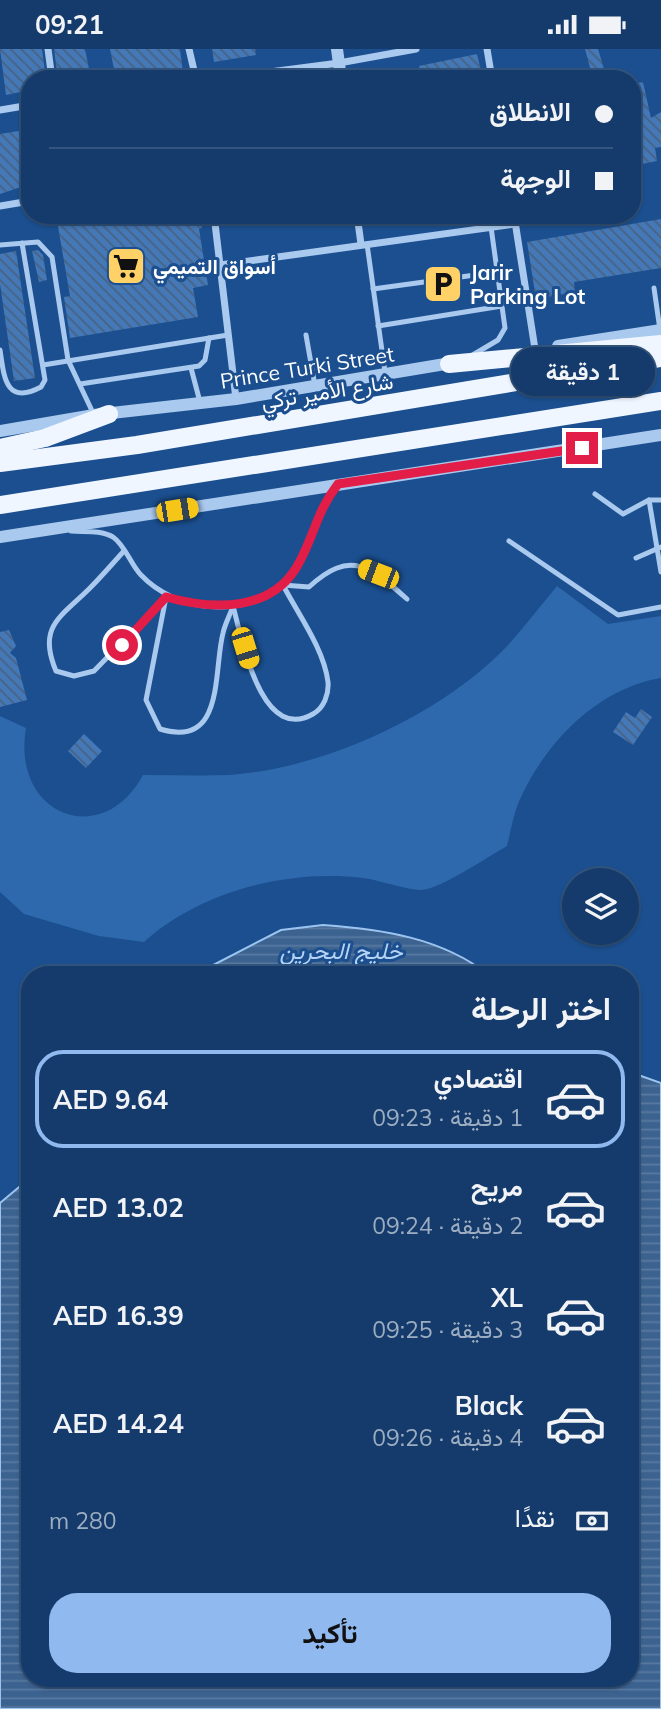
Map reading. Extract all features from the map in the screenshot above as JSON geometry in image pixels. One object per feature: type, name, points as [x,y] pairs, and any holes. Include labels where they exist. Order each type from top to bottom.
[{"type":"main road","points":[[454,363],[661,344]]},
{"type":"main road","name":"شارع الأمير تركي","points":[[0,463],[137,445],[661,358]]},
{"type":"main road","points":[[0,505],[661,401]]},
{"type":"main road","points":[[633,406],[661,409]]},
{"type":"main road","points":[[0,448],[45,438],[102,414]]},
{"type":"street","points":[[48,49],[51,70]]},
{"type":"street","points":[[189,49],[194,70]]},
{"type":"street","points":[[337,49],[340,70]]},
{"type":"street","points":[[285,70],[415,49]]},
{"type":"street","points":[[487,49],[490,70]]},
{"type":"street","points":[[0,110],[21,106]]},
{"type":"street","points":[[0,206],[21,202]]},
{"type":"street","points":[[215,224],[236,399]]},
{"type":"street","points":[[359,224],[364,244]]},
{"type":"street","points":[[220,265],[501,224]]},
{"type":"street","points":[[515,224],[536,349]]},
{"type":"street","name":"Prince Turki Street","points":[[0,431],[102,414],[236,399],[661,330]]},
{"type":"street","points":[[0,537],[661,435]]},
{"type":"lane","points":[[454,363],[503,334],[502,306],[491,227]]},
{"type":"lane","points":[[0,245],[38,242],[52,257],[68,360],[80,384],[102,414]]},
{"type":"lane","points":[[0,350],[5,383],[17,392],[41,387],[45,380],[22,243]]},
{"type":"lane","points":[[364,244],[385,374]]},
{"type":"lane","points":[[373,289],[497,272]]},
{"type":"lane","points":[[654,288],[661,330]]},
{"type":"lane","points":[[378,326],[502,306]]},
{"type":"lane","points":[[43,365],[228,335]]},
{"type":"lane","points":[[306,335],[315,386]]},
{"type":"lane","points":[[80,384],[191,368],[205,360],[209,338]]},
{"type":"lane","points":[[191,368],[200,403]]},
{"type":"lane","points":[[54,529],[106,533],[117,539],[141,575],[166,597],[200,606],[233,607],[260,598],[283,585],[299,564],[322,504],[338,484]]},
{"type":"lane","points":[[595,494],[623,514],[649,500],[661,500]]},
{"type":"lane","points":[[649,500],[659,547],[661,572]]},
{"type":"lane","points":[[509,541],[618,615],[661,607]]},
{"type":"lane","points":[[636,558],[659,547]]},
{"type":"lane","points":[[124,551],[56,619],[49,638],[50,656],[56,671],[74,676],[94,671],[109,660],[166,597]]},
{"type":"lane","points":[[283,585],[309,587],[337,565],[358,566],[378,574],[407,599]]},
{"type":"lane","points":[[233,607],[253,674],[271,709],[284,717],[302,720],[317,713],[327,698],[328,682],[321,657],[283,585]]},
{"type":"lane","points":[[166,597],[146,700],[160,729],[176,734],[199,727],[208,714],[214,694],[223,633],[233,607]]},
{"type":"shaded area","points":[[557,586],[608,624],[661,616],[661,678],[617,693],[597,705],[561,736],[522,795],[507,846],[451,879],[421,890],[363,878],[334,876],[276,881],[247,887],[192,909],[144,942],[99,936],[24,914],[0,892],[0,716],[26,728],[25,758],[32,783],[46,801],[64,813],[84,816],[105,812],[126,798],[143,775],[229,775],[266,770],[304,762],[381,733],[452,693],[482,669],[509,644]]},
{"type":"water","name":"خليج البحرين","points":[[323,925],[389,933],[431,944],[477,966],[211,966],[281,930]]},
{"type":"water","points":[[639,1075],[661,1083],[661,1709],[0,1709],[0,1203],[21,1186],[21,1687],[639,1687]]},
{"type":"building","points":[[0,49],[42,49],[45,70],[21,70],[21,92],[6,95]]},
{"type":"building","points":[[54,49],[85,49],[89,70],[57,70]]},
{"type":"building","points":[[110,49],[180,49],[183,70],[114,70]]},
{"type":"building","points":[[212,49],[255,49],[256,55],[214,62]]},
{"type":"building","points":[[585,49],[598,49],[604,70],[591,70]]},
{"type":"building","points":[[477,54],[481,70],[420,70],[419,66]]},
{"type":"building","points":[[641,82],[651,118],[661,112],[661,147],[655,148],[657,161],[641,164]]},
{"type":"building","points":[[21,130],[21,187],[0,194],[0,134]]},
{"type":"building","points":[[661,219],[661,268],[574,282],[575,292],[536,299],[527,242]]},
{"type":"building","points":[[58,224],[201,224],[202,228],[199,229],[208,285],[193,288],[198,317],[70,338],[64,297],[70,296]]},
{"type":"building","points":[[38,250],[43,255],[47,280],[39,282],[32,251]]},
{"type":"building","points":[[16,251],[35,378],[14,381],[0,284],[0,254]]},
{"type":"building","points":[[9,630],[16,646],[10,653],[16,658],[27,700],[0,707],[0,632]]},
{"type":"building","points":[[641,709],[652,717],[633,745],[613,732],[626,712],[635,718]]},
{"type":"building","points":[[84,734],[102,751],[86,768],[68,751]]},
{"type":"place","name":"أسواق التميمي","points":[[126,266]]},
{"type":"place","name":"Jarir Parking Lot","points":[[443,284]]},
{"type":"route","points":[[122,645],[166,597],[200,606],[233,607],[260,598],[283,585],[299,564],[322,504],[338,484],[582,448]]}]
